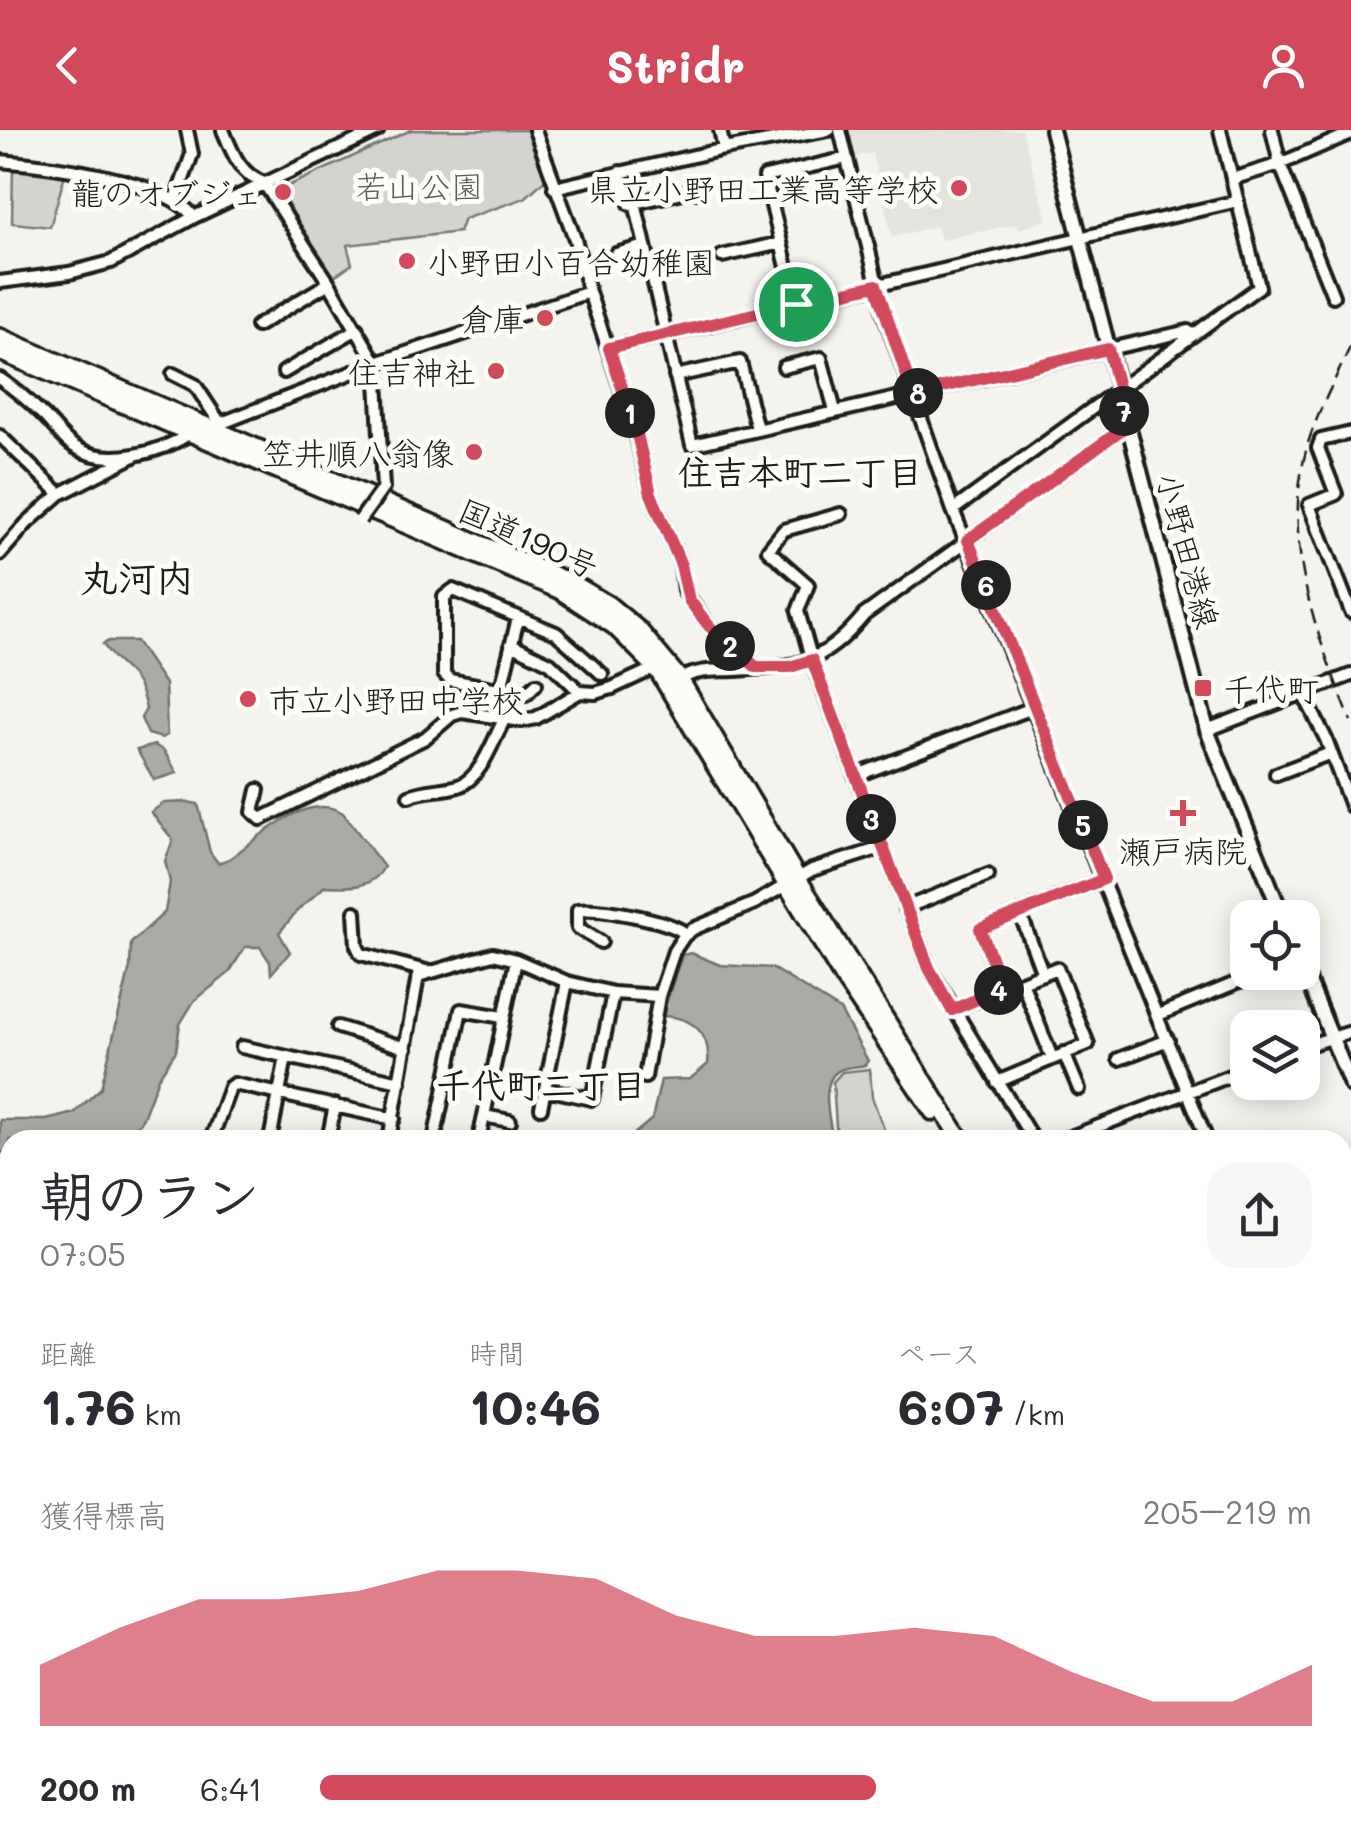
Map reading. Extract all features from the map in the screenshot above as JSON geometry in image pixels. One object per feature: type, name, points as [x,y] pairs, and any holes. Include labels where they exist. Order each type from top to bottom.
[{"type":"highway","name":"国道190号","points":[[0,337],[574,584],[624,617],[662,665],[900,1066],[945,1130]]},
{"type":"highway","name":"国道190号","points":[[0,352],[559,590],[614,626],[680,679],[791,881],[955,1130]]},
{"type":"main road","name":"小野田港線","points":[[1052,130],[1208,730],[1276,900]]},
{"type":"main road","points":[[1312,990],[1351,1085]]},
{"type":"street","points":[[176,199],[192,154],[188,130]]},
{"type":"street","points":[[223,130],[243,169],[251,178],[264,183],[376,363],[383,488],[360,520]]},
{"type":"street","points":[[0,282],[69,273],[111,262],[194,217],[378,130]]},
{"type":"street","points":[[535,130],[575,239],[636,430],[651,494],[681,565],[689,600],[709,626],[756,667]]},
{"type":"street","points":[[720,130],[724,149]]},
{"type":"street","points":[[554,188],[724,149],[829,130]]},
{"type":"street","points":[[840,130],[876,285],[953,510],[1203,1130]]},
{"type":"street","points":[[953,510],[1259,287],[1220,130]]},
{"type":"street","points":[[1272,130],[1280,164],[1333,296]]},
{"type":"street","points":[[1232,179],[1280,164],[1351,133]]},
{"type":"street","points":[[796,304],[765,177],[846,158]]},
{"type":"street","points":[[0,161],[74,170],[176,199],[194,217]]},
{"type":"street","points":[[620,172],[630,204],[696,189],[697,192]]},
{"type":"street","points":[[609,348],[1238,201]]},
{"type":"street","points":[[635,203],[692,445],[1188,330],[1192,335]]},
{"type":"street","points":[[722,256],[781,244]]},
{"type":"street","points":[[616,254],[645,246]]},
{"type":"street","points":[[257,326],[329,282]]},
{"type":"street","points":[[0,378],[78,450],[90,454],[148,455],[191,433],[376,363],[589,292]]},
{"type":"street","points":[[284,372],[357,330]]},
{"type":"street","points":[[784,366],[821,358],[835,412]]},
{"type":"street","points":[[675,376],[740,362],[757,430]]},
{"type":"street","points":[[173,374],[195,386],[214,426]]},
{"type":"street","points":[[680,679],[706,670],[790,667],[812,660],[854,628],[864,615],[1128,425]]},
{"type":"street","points":[[1351,434],[1321,440],[1318,448],[1336,494],[1309,505],[1351,612]]},
{"type":"street","points":[[0,436],[60,494]]},
{"type":"street","points":[[0,554],[27,522],[60,494],[135,455]]},
{"type":"street","points":[[841,514],[784,530],[768,550],[808,585],[798,611],[812,660],[929,968],[1027,1130]]},
{"type":"street","points":[[536,684],[526,694],[450,680],[444,674],[444,597],[453,590],[556,634],[602,674]]},
{"type":"street","points":[[500,688],[518,618]]},
{"type":"street","points":[[510,644],[550,663],[580,692]]},
{"type":"street","points":[[258,790],[254,812],[260,819],[426,738],[462,712],[504,720],[536,718],[580,692],[612,688],[662,665]]},
{"type":"street","points":[[1208,730],[1351,674]]},
{"type":"street","points":[[1304,693],[1351,806]]},
{"type":"street","points":[[855,776],[1035,707]]},
{"type":"street","points":[[409,796],[460,786],[472,779],[504,720]]},
{"type":"street","points":[[1276,774],[1331,753]]},
{"type":"street","points":[[645,1078],[660,996],[674,951],[686,934],[755,903],[824,865],[881,848]]},
{"type":"street","points":[[906,908],[988,875]]},
{"type":"street","points":[[1003,988],[980,929],[1104,879]]},
{"type":"street","points":[[600,942],[578,928],[578,910],[674,926],[686,934]]},
{"type":"street","points":[[355,912],[362,954],[427,972]]},
{"type":"street","points":[[1020,913],[1043,974]]},
{"type":"street","points":[[391,1130],[418,976],[494,954],[567,982],[612,992],[660,996]]},
{"type":"street","points":[[481,1130],[516,960]]},
{"type":"street","points":[[952,1010],[1058,968],[1088,1044],[996,1082]]},
{"type":"street","points":[[542,1108],[567,982]]},
{"type":"street","points":[[1022,982],[1052,1058]]},
{"type":"street","points":[[1158,1015],[1230,985]]},
{"type":"street","points":[[546,1089],[592,1099],[612,992]]},
{"type":"street","points":[[436,1130],[461,1010],[503,1017]]},
{"type":"street","points":[[338,1026],[406,1048]]},
{"type":"street","points":[[1320,1040],[1333,1040],[1351,1032]]},
{"type":"street","points":[[1119,1059],[1168,1040]]},
{"type":"street","points":[[242,1048],[400,1082]]},
{"type":"street","points":[[1064,1053],[1079,1089]]},
{"type":"street","points":[[272,1130],[286,1057]]},
{"type":"street","points":[[1090,1130],[1230,1076]]},
{"type":"street","points":[[214,1130],[234,1084],[394,1119]]},
{"type":"street","points":[[330,1130],[335,1105]]},
{"type":"street","points":[[484,1116],[510,1121]]},
{"type":"shaded area","name":"県立小野田工業高等学校","points":[[847,130],[1022,130],[1047,220],[1019,229],[1017,224],[941,240],[937,226],[892,237],[872,153],[853,157]]},
{"type":"shaded area","points":[[136,641],[165,684],[167,735],[162,738],[148,734],[141,718],[146,709],[138,685],[103,644]]},
{"type":"shaded area","points":[[154,745],[164,751],[177,773],[154,780],[137,750]]},
{"type":"shaded area","points":[[164,803],[198,804],[210,852],[218,863],[298,812],[329,808],[343,813],[384,867],[366,883],[325,886],[298,910],[279,933],[290,952],[271,974],[270,962],[260,947],[245,947],[229,973],[194,1001],[180,1024],[176,1051],[158,1078],[135,1130],[0,1130],[0,1120],[46,1120],[74,1113],[101,1088],[130,967],[131,943],[165,912],[170,882],[165,861],[173,840],[151,812]]},
{"type":"shaded area","points":[[691,953],[720,965],[772,968],[840,1010],[868,1061],[833,1075],[827,1092],[831,1130],[639,1130],[652,1119],[661,1080],[690,1079],[708,1064],[706,1043],[697,1028],[682,1019],[662,1016],[682,955]]},
{"type":"green space","name":"若山公園","points":[[411,130],[532,130],[547,178],[525,198],[464,219],[459,232],[347,245],[352,264],[330,279],[284,197],[288,186]]},
{"type":"green space","points":[[13,165],[66,171],[50,227],[12,223]]},
{"type":"green space","points":[[870,1069],[872,1097],[884,1130],[836,1130],[833,1082],[842,1072]]},
{"type":"railway","points":[[1351,345],[1310,437],[1298,511],[1299,547],[1313,617],[1351,721]]},
{"type":"place","name":"県立小野田工業高等学校","points":[[959,188]]},
{"type":"place","name":"龍のオブジェ","points":[[283,192]]},
{"type":"place","name":"小野田小百合幼稚園","points":[[407,261]]},
{"type":"place","name":"倉庫","points":[[545,318]]},
{"type":"place","name":"住吉神社","points":[[496,371]]},
{"type":"place","name":"笠井順八翁像","points":[[474,452]]},
{"type":"place","name":"千代町","points":[[1203,688]]},
{"type":"place","name":"市立小野田中学校","points":[[248,699]]},
{"type":"place","name":"瀬戸病院","points":[[1183,813]]},
{"type":"district","name":"住吉本町二丁目","points":[[800,471]]},
{"type":"district","name":"丸河内","points":[[137,577]]},
{"type":"district","name":"千代町二丁目","points":[[541,1084]]},
{"type":"route","points":[[876,285],[913,394],[1108,349],[1128,425],[968,540],[1104,879],[980,929],[1003,988],[952,1010],[929,968],[881,848],[812,660],[790,667],[756,667],[709,626],[689,600],[681,565],[651,494],[636,430],[609,348],[796,304],[876,285]]}]
